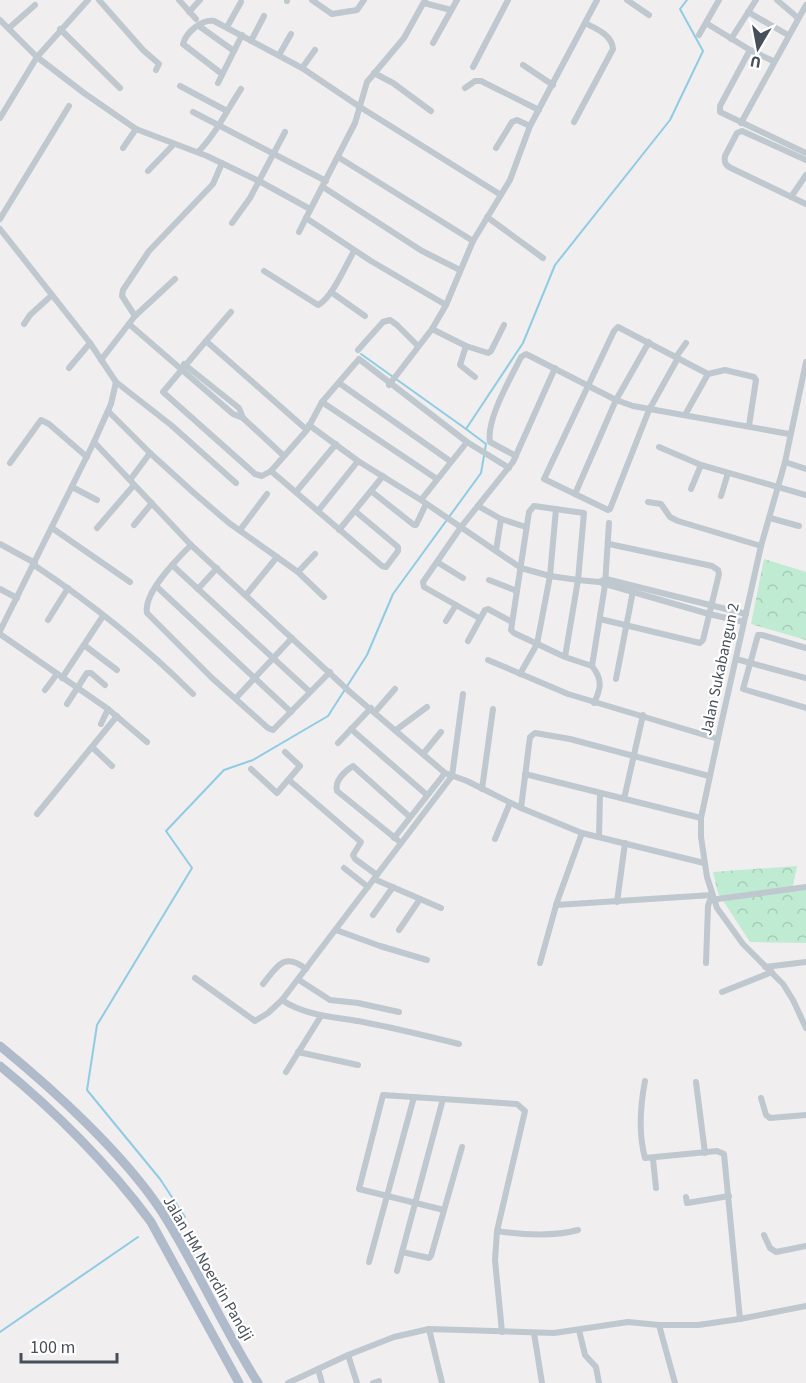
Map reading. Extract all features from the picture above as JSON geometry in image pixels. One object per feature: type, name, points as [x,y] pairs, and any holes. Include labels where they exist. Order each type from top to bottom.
[{"type":"main road","name":"Jalan HM Noerdin Pandji","points":[[0,1046],[24,1065],[97,1135],[146,1190],[177,1237],[258,1383]]},
{"type":"main road","name":"Jalan HM Noerdin Pandji","points":[[0,1066],[86,1146],[135,1200],[151,1222],[239,1383]]},
{"type":"street","points":[[0,118],[37,57],[88,0]]},
{"type":"street","points":[[99,0],[143,50],[159,64],[156,70]]},
{"type":"street","points":[[179,0],[197,22],[234,51]]},
{"type":"street","points":[[189,12],[200,0]]},
{"type":"street","points":[[312,0],[332,14],[357,10],[364,0]]},
{"type":"street","points":[[433,43],[457,0]]},
{"type":"street","points":[[473,67],[508,0]]},
{"type":"street","points":[[392,380],[432,329],[446,305],[473,241],[515,168],[530,126],[597,0]]},
{"type":"street","points":[[627,0],[649,15]]},
{"type":"street","points":[[699,35],[719,0]]},
{"type":"street","points":[[731,39],[756,0]]},
{"type":"street","points":[[777,0],[798,18]]},
{"type":"street","points":[[227,27],[241,2]]},
{"type":"street","points":[[299,232],[355,123],[364,88],[374,73],[404,38],[424,2],[451,10]]},
{"type":"street","points":[[9,28],[35,4]]},
{"type":"street","points":[[741,123],[806,5]]},
{"type":"street","points":[[748,12],[788,36]]},
{"type":"street","points":[[251,40],[264,16]]},
{"type":"street","points":[[0,20],[37,57],[136,129],[222,163],[310,209]]},
{"type":"street","points":[[222,74],[184,46],[184,39],[197,22],[211,20],[227,27],[302,68],[501,195]]},
{"type":"street","points":[[574,122],[613,49],[608,36],[585,23]]},
{"type":"street","points":[[706,23],[773,62]]},
{"type":"street","points":[[60,29],[120,88]]},
{"type":"street","points":[[279,55],[291,34]]},
{"type":"street","points":[[218,83],[242,35]]},
{"type":"street","points":[[302,68],[315,50]]},
{"type":"street","points":[[750,50],[719,109],[723,114],[806,153]]},
{"type":"street","points":[[523,65],[553,85]]},
{"type":"street","points":[[374,73],[393,83],[432,111]]},
{"type":"street","points":[[465,88],[475,81],[481,81],[539,110]]},
{"type":"street","points":[[180,86],[227,111]]},
{"type":"street","points":[[198,152],[214,134],[241,89]]},
{"type":"street","points":[[0,219],[69,106]]},
{"type":"street","points":[[193,112],[324,184],[422,251],[460,270]]},
{"type":"street","points":[[496,148],[512,122],[520,121],[530,126]]},
{"type":"street","points":[[123,148],[136,129]]},
{"type":"street","points":[[806,160],[742,131],[737,133],[725,156],[725,164],[728,167],[806,204]]},
{"type":"street","points":[[232,222],[259,181],[285,132]]},
{"type":"street","points":[[148,171],[174,144]]},
{"type":"street","points":[[338,158],[473,241]]},
{"type":"street","points":[[135,316],[122,297],[123,290],[149,251],[213,184],[222,163]]},
{"type":"street","points":[[792,197],[806,175]]},
{"type":"street","points":[[487,217],[543,258]]},
{"type":"street","points":[[306,218],[354,251],[446,305]]},
{"type":"street","points":[[0,229],[90,344],[116,382],[178,431],[236,483]]},
{"type":"street","points":[[264,270],[316,304],[321,304],[331,292],[354,251]]},
{"type":"street","points":[[101,360],[135,316],[175,279]]},
{"type":"street","points":[[331,292],[365,316]]},
{"type":"street","points":[[24,324],[30,315],[52,295]]},
{"type":"street","points":[[231,312],[163,392],[255,474],[262,476],[271,471],[308,428],[322,402],[359,359],[392,380],[475,448],[507,467]]},
{"type":"street","points":[[358,350],[383,322],[390,320],[418,346]]},
{"type":"street","points":[[129,324],[233,414],[243,417]]},
{"type":"street","points":[[432,329],[485,353],[490,352],[504,325]]},
{"type":"street","points":[[686,343],[677,358],[649,410],[610,509],[544,479],[587,384],[616,328],[621,327],[677,358],[708,374],[725,370],[756,378],[749,426]]},
{"type":"street","points":[[206,341],[308,428],[336,444],[358,461],[521,568],[550,576],[603,582],[709,614],[744,622]]},
{"type":"street","points":[[575,494],[616,400],[649,342]]},
{"type":"street","points":[[69,368],[90,344]]},
{"type":"street","points":[[466,346],[460,365],[475,377]]},
{"type":"street","points":[[516,456],[490,442],[490,430],[521,357],[529,355],[616,400],[649,410],[789,434]]},
{"type":"street","points":[[175,362],[187,365],[217,389],[239,408],[243,417],[284,456]]},
{"type":"street","name":"Jalan Sukabangun 2","points":[[806,362],[789,434],[785,462],[761,546],[701,818],[704,862],[713,897],[728,926],[788,992],[804,1017],[806,1028]]},
{"type":"street","points":[[479,618],[423,586],[423,582],[459,526],[478,506],[516,456],[555,368]]},
{"type":"street","points":[[685,415],[708,374]]},
{"type":"street","points":[[116,382],[108,411],[94,442],[17,598],[3,619],[0,632],[108,709],[147,742]]},
{"type":"street","points":[[339,383],[450,461]]},
{"type":"street","points":[[212,395],[217,389]]},
{"type":"street","points":[[322,402],[437,479]]},
{"type":"street","points":[[108,411],[150,453],[240,531],[298,572],[324,597]]},
{"type":"street","points":[[10,463],[41,420],[49,424],[87,457]]},
{"type":"street","points":[[94,442],[191,545],[350,692],[448,774],[582,833],[704,862]]},
{"type":"street","points":[[372,491],[416,525],[437,479],[467,442]]},
{"type":"street","points":[[296,492],[336,444]]},
{"type":"street","points":[[659,447],[701,465],[806,495]]},
{"type":"street","points":[[97,528],[132,482],[150,453]]},
{"type":"street","points":[[318,511],[358,461]]},
{"type":"street","points":[[785,462],[806,469]]},
{"type":"street","points":[[691,489],[701,465]]},
{"type":"street","points":[[271,471],[386,567],[398,551],[398,547],[355,511]]},
{"type":"street","points":[[721,496],[728,473]]},
{"type":"street","points":[[339,530],[383,476]]},
{"type":"street","points":[[72,487],[97,500]]},
{"type":"street","points":[[240,531],[267,494]]},
{"type":"street","points":[[648,502],[661,504],[670,517],[678,521],[761,546]]},
{"type":"street","points":[[134,525],[152,503]]},
{"type":"street","points":[[478,506],[501,519],[526,527]]},
{"type":"street","points":[[565,657],[578,580],[584,513],[532,507],[526,527],[511,630],[565,657],[592,666],[598,673],[601,685],[594,703]]},
{"type":"street","points":[[520,674],[537,644],[550,576],[556,509]]},
{"type":"street","points":[[770,518],[799,526]]},
{"type":"street","points":[[496,551],[501,519]]},
{"type":"street","points":[[592,666],[609,544],[609,523]]},
{"type":"street","points":[[52,528],[130,582]]},
{"type":"street","points":[[0,544],[68,588],[134,639],[194,694]]},
{"type":"street","points":[[600,619],[700,643],[703,640],[719,574],[715,568],[609,544]]},
{"type":"street","points":[[191,545],[171,565],[156,586],[146,604],[147,613],[212,678],[270,729],[275,729],[330,672]]},
{"type":"street","points":[[298,572],[315,554]]},
{"type":"street","points":[[246,595],[277,557]]},
{"type":"street","points":[[437,562],[463,578]]},
{"type":"street","points":[[171,565],[310,692]]},
{"type":"street","points":[[198,589],[216,568]]},
{"type":"street","points":[[489,580],[517,591]]},
{"type":"street","points":[[156,586],[291,712]]},
{"type":"street","points":[[48,620],[68,588]]},
{"type":"street","points":[[0,589],[17,598]]},
{"type":"street","points":[[633,590],[746,614]]},
{"type":"street","points":[[616,679],[633,590]]},
{"type":"street","points":[[446,621],[456,605]]},
{"type":"street","points":[[468,641],[483,611],[488,609],[512,622]]},
{"type":"street","points":[[45,690],[60,676],[103,616]]},
{"type":"street","points":[[743,689],[756,637],[760,634],[806,648]]},
{"type":"street","points":[[236,698],[292,638]]},
{"type":"street","points":[[84,645],[117,670]]},
{"type":"street","points":[[736,659],[806,678]]},
{"type":"street","points":[[488,660],[594,703],[643,715],[718,739]]},
{"type":"street","points":[[67,704],[85,674],[89,673],[105,685]]},
{"type":"street","points":[[730,686],[806,708]]},
{"type":"street","points":[[338,743],[395,689]]},
{"type":"street","points":[[195,978],[255,1021],[282,1000],[368,887],[448,774],[464,694]]},
{"type":"street","points":[[396,730],[427,707]]},
{"type":"street","points":[[101,724],[108,709]]},
{"type":"street","points":[[482,789],[493,709]]},
{"type":"street","points":[[624,799],[643,715]]},
{"type":"street","points":[[37,814],[117,716]]},
{"type":"street","points":[[351,729],[427,795]]},
{"type":"street","points":[[423,754],[441,732]]},
{"type":"street","points":[[521,808],[530,736],[535,733],[570,739],[710,776]]},
{"type":"street","points":[[92,747],[112,766]]},
{"type":"street","points":[[251,769],[277,793],[300,766],[285,752]]},
{"type":"street","points":[[400,842],[338,791],[336,787],[340,778],[353,766],[410,817]]},
{"type":"street","points":[[394,838],[427,795],[448,774]]},
{"type":"street","points":[[525,774],[701,818]]},
{"type":"street","points":[[289,780],[361,842],[353,855],[375,877],[441,908]]},
{"type":"street","points":[[598,837],[600,793]]},
{"type":"street","points":[[495,839],[510,803]]},
{"type":"street","points":[[540,963],[556,905],[582,833]]},
{"type":"street","points":[[617,902],[626,843]]},
{"type":"street","points":[[344,868],[368,887]]},
{"type":"street","points":[[373,915],[393,887]]},
{"type":"street","points":[[556,905],[713,897],[806,887]]},
{"type":"street","points":[[706,963],[708,904],[713,897]]},
{"type":"street","points":[[399,930],[420,899]]},
{"type":"street","points":[[336,930],[427,960]]},
{"type":"street","points":[[262,984],[279,965],[286,961],[295,962],[306,969]]},
{"type":"street","points":[[765,967],[806,962]]},
{"type":"street","points":[[722,992],[772,972]]},
{"type":"street","points":[[299,980],[330,1000],[358,1003],[399,1012]]},
{"type":"street","points":[[282,1000],[293,1007],[321,1016],[363,1022],[459,1044]]},
{"type":"street","points":[[286,1072],[321,1016]]},
{"type":"street","points":[[298,1052],[358,1065]]},
{"type":"street","points":[[645,1081],[640,1111],[644,1157],[653,1159],[717,1151],[724,1154],[740,1319]]},
{"type":"street","points":[[696,1082],[705,1153]]},
{"type":"street","points":[[444,1210],[416,1201],[359,1189],[382,1096],[517,1104],[525,1111],[498,1231],[495,1260],[502,1332]]},
{"type":"street","points":[[369,1262],[414,1097]]},
{"type":"street","points":[[761,1098],[766,1114],[770,1118],[806,1115]]},
{"type":"street","points":[[397,1270],[443,1099]]},
{"type":"street","points":[[402,1252],[429,1258],[462,1147]]},
{"type":"street","points":[[653,1159],[656,1188]]},
{"type":"street","points":[[686,1197],[688,1203],[729,1196]]},
{"type":"street","points":[[498,1231],[556,1234],[578,1230]]},
{"type":"street","points":[[764,1235],[770,1248],[776,1252],[806,1246]]},
{"type":"street","points":[[288,1383],[348,1355],[394,1337],[429,1329],[534,1333],[579,1330],[628,1322],[698,1325],[806,1305]]},
{"type":"street","points":[[659,1325],[675,1383]]},
{"type":"street","points":[[429,1329],[442,1383]]},
{"type":"street","points":[[579,1330],[585,1355],[596,1367],[600,1383]]},
{"type":"street","points":[[534,1333],[542,1383]]},
{"type":"street","points":[[348,1355],[357,1383]]},
{"type":"street","points":[[318,1369],[322,1383]]},
{"type":"green space","points":[[764,559],[806,572],[806,640],[751,624]]},
{"type":"green space","points":[[797,866],[793,886],[806,885],[806,943],[750,942],[718,893],[713,872]]},
{"type":"waterway","points":[[185,1217],[160,1179],[87,1090],[97,1025],[192,868],[166,831],[224,770],[253,760],[328,716],[367,655],[393,594],[481,473],[486,444],[466,429],[523,343],[555,265],[670,120],[703,51],[680,9],[687,0]]},
{"type":"waterway","points":[[361,354],[466,429]]},
{"type":"waterway","points":[[0,1332],[138,1237]]}]
